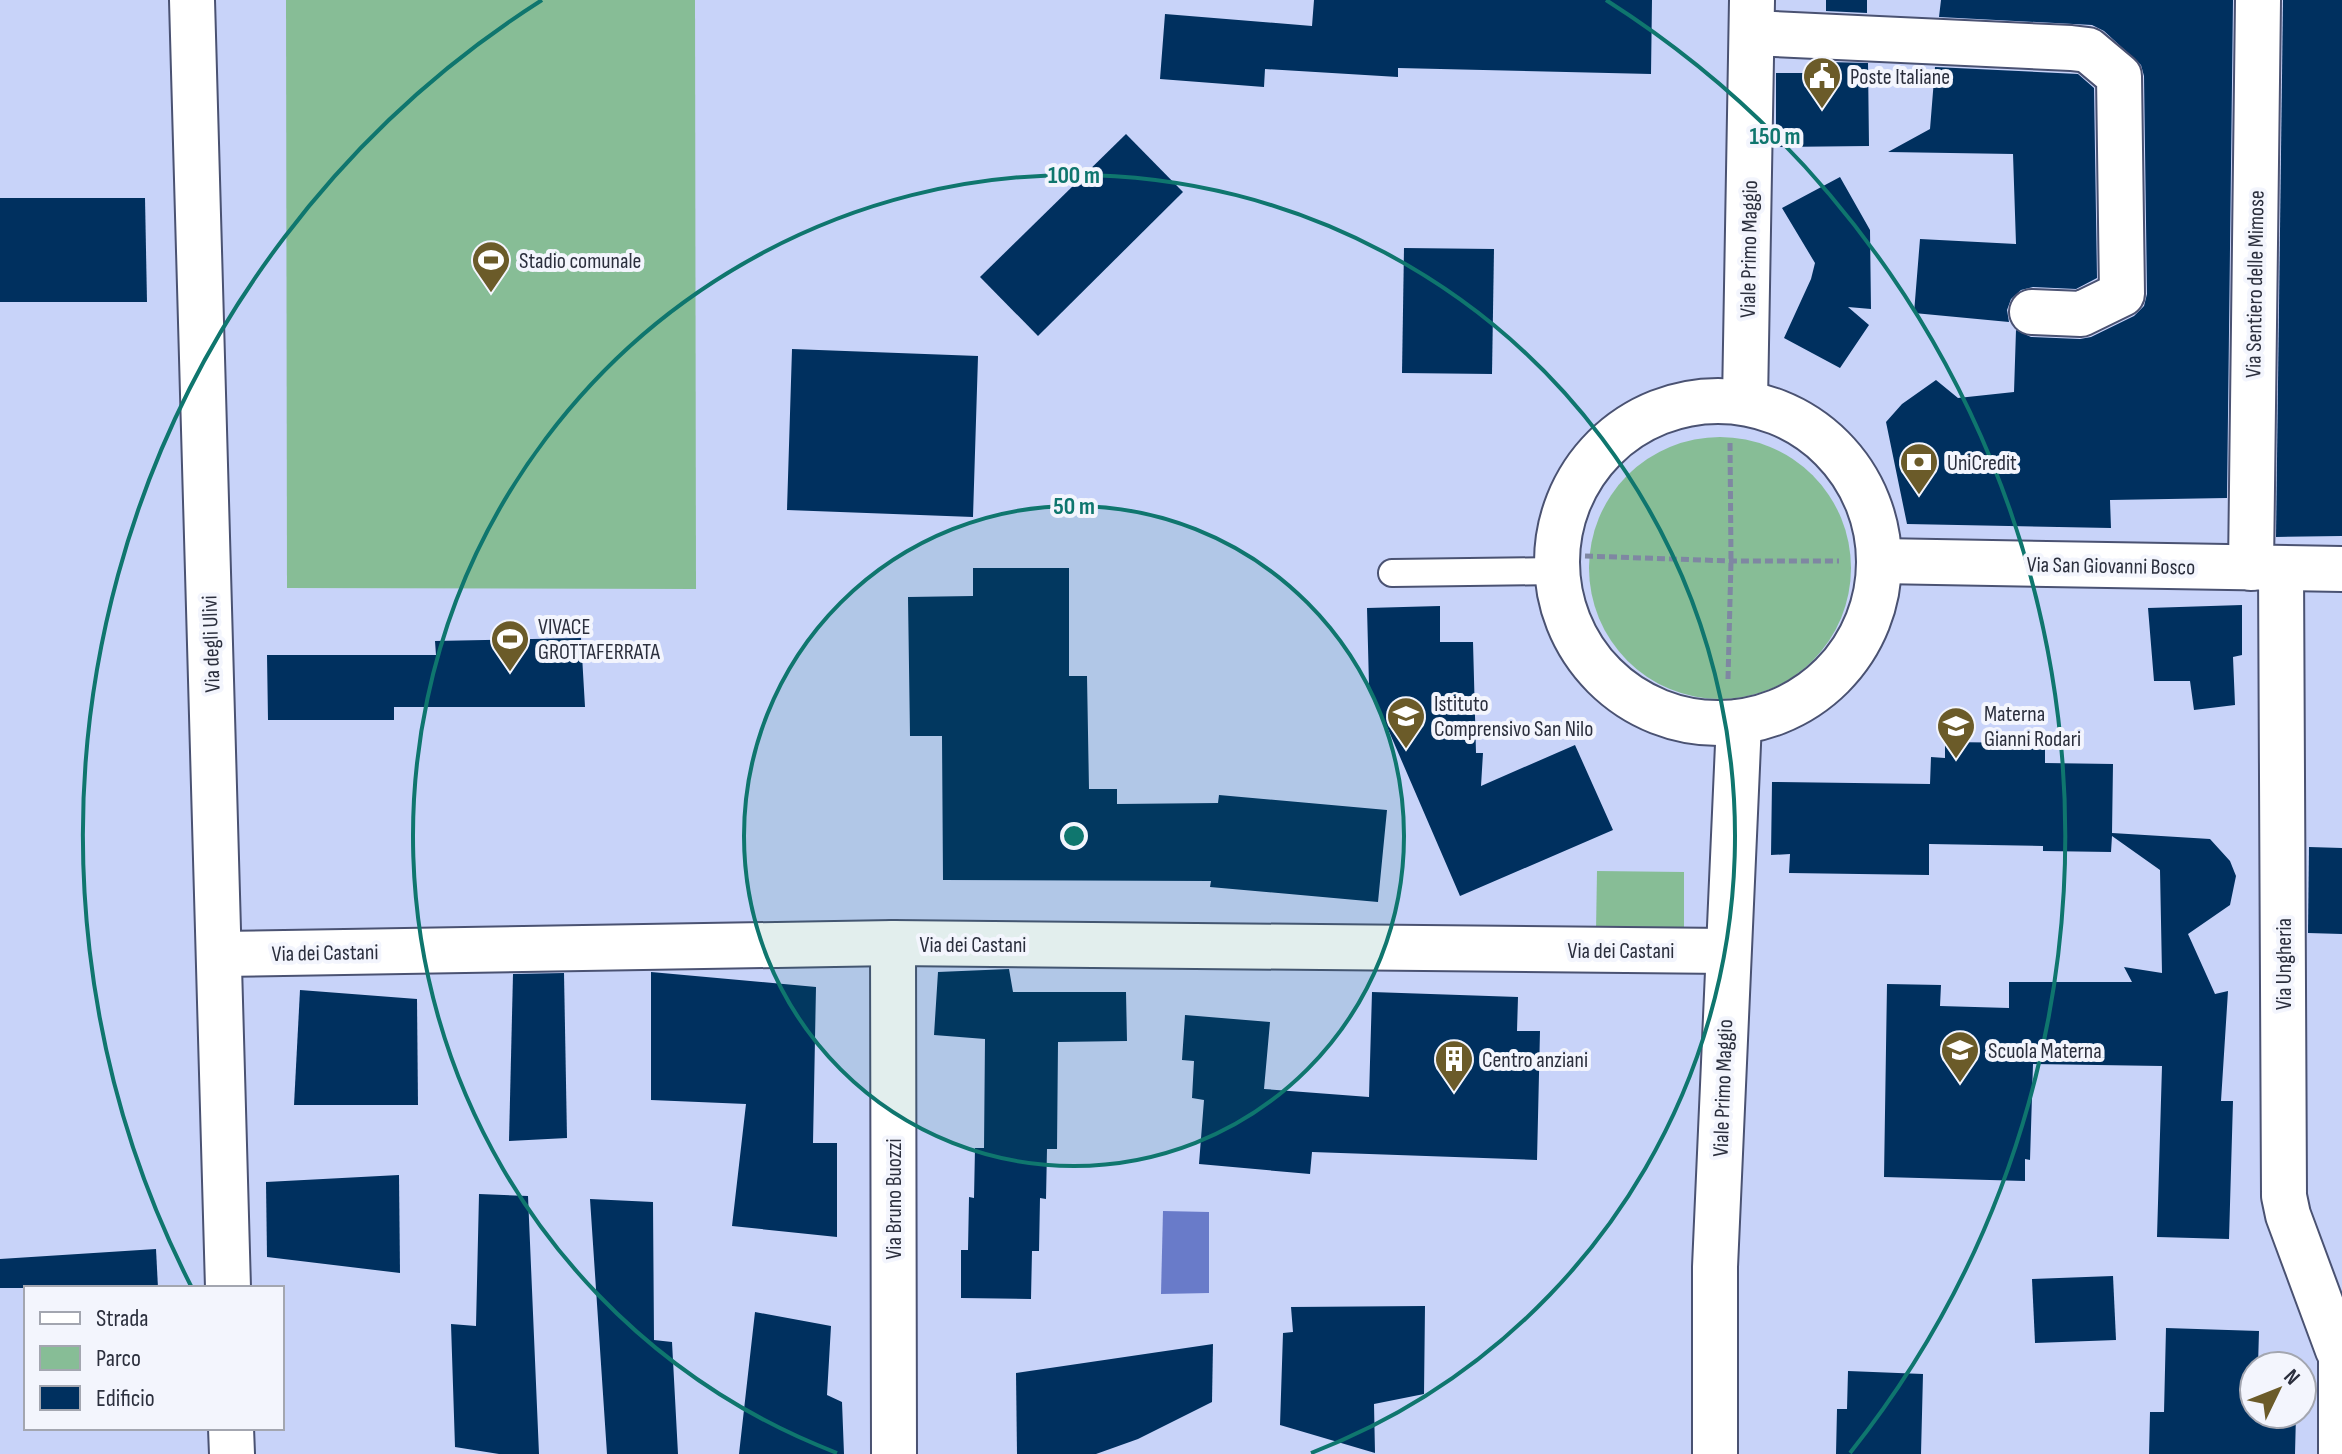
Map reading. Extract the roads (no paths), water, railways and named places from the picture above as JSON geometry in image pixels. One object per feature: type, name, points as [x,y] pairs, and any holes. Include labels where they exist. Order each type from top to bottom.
[{"type":"street","name":"Via degli Ulivi","points":[[192,0],[228,1286]]},
{"type":"street","name":"Via Sentiero delle Mimose","points":[[2258,0],[2266,568]]},
{"type":"street","points":[[1752,16],[2088,50],[2119,76],[2122,294],[2081,314],[2032,312]]},
{"type":"street","name":"Viale Primo Maggio","points":[[1737,401],[1752,16]]},
{"type":"street","points":[[1737,401],[1799,421],[1842,457],[1870,505],[1880,561],[1874,607],[1855,650],[1824,685],[1784,711],[1733,723],[1701,723],[1664,715],[1630,698],[1601,673],[1578,644],[1563,609],[1556,563],[1567,500],[1587,464],[1615,435],[1650,414],[1689,402],[1737,401]]},
{"type":"street","name":"Via San Giovanni Bosco","points":[[1880,561],[2342,569]]},
{"type":"street","name":"Via Ungheria","points":[[2266,568],[2284,1196],[2338,1350]]},
{"type":"street","name":"Viale Primo Maggio","points":[[1715,1454],[1715,1267],[1728,951],[1733,723]]},
{"type":"street","name":"Via dei Castani","points":[[219,954],[893,943],[1728,951]]},
{"type":"street","name":"Via Bruno Buozzi","points":[[893,943],[894,1454]]},
{"type":"street","points":[[2338,1350],[2338,1454]]},
{"type":"street","points":[[231,1430],[232,1454]]},
{"type":"lane","points":[[1392,573],[1556,563]]},
{"type":"water","points":[[1163,1211],[1209,1212],[1209,1293],[1161,1294]]},
{"type":"place","name":"Poste Italiane","points":[[1822,110]]},
{"type":"place","name":"Stadio comunale","points":[[491,294]]},
{"type":"place","name":"UniCredit","points":[[1919,496]]},
{"type":"place","name":"VIVACE GROTTAFERRATA","points":[[510,673]]},
{"type":"place","name":"Istituto Comprensivo San Nilo","points":[[1406,750]]},
{"type":"place","name":"Materna Gianni Rodari","points":[[1956,760]]},
{"type":"place","name":"Scuola Materna","points":[[1960,1084]]},
{"type":"place","name":"Centro anziani","points":[[1454,1093]]}]
